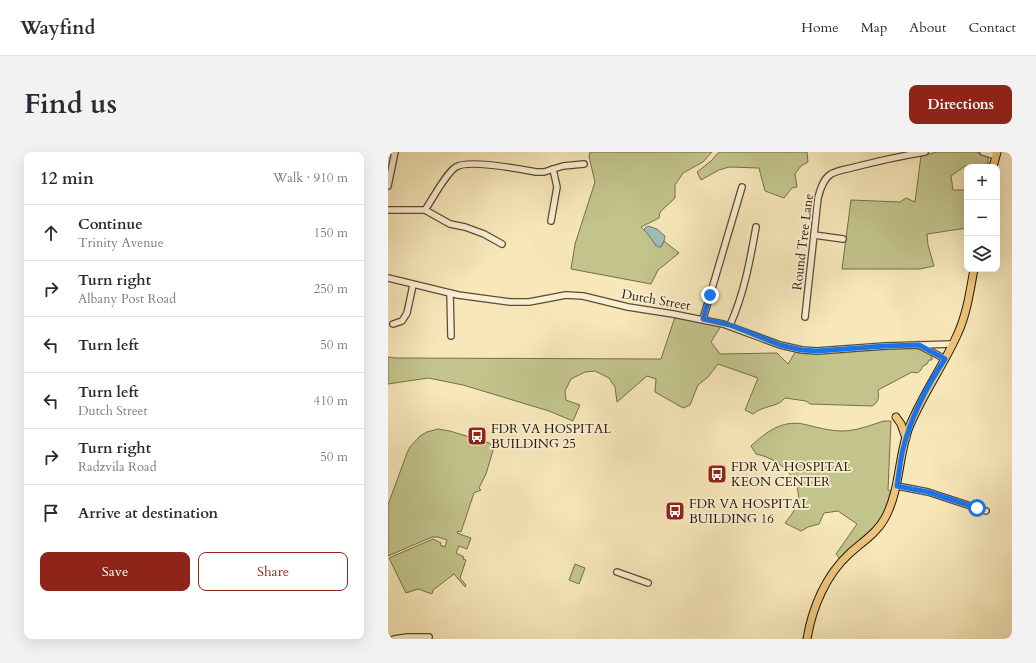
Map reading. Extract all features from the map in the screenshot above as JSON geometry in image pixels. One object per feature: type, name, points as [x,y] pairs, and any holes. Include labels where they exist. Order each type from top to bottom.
[{"type":"main road","points":[[994,164],[997,154]]},
{"type":"main road","points":[[806,639],[816,605],[827,581],[848,554],[869,537],[883,522],[889,509],[897,486],[902,450],[919,404],[945,359],[962,324],[973,272]]},
{"type":"main road","points":[[896,417],[901,424],[906,439]]},
{"type":"street","points":[[388,186],[395,152]]},
{"type":"street","name":"Round Tree Lane","points":[[805,317],[820,192],[821,187],[830,174],[890,158],[925,152]]},
{"type":"street","points":[[983,152],[997,154]]},
{"type":"street","points":[[425,210],[450,172],[456,167],[475,164],[544,172],[563,166],[584,164]]},
{"type":"street","points":[[551,221],[557,187],[553,169]]},
{"type":"street","points":[[703,319],[742,187]]},
{"type":"street","points":[[388,210],[425,210],[450,224],[465,227],[484,234],[502,244]]},
{"type":"street","points":[[730,325],[739,304],[748,272],[756,227]]},
{"type":"street","points":[[814,235],[843,239]]},
{"type":"street","name":"Dutch Street","points":[[388,278],[450,293],[510,302],[529,302],[575,295],[628,307],[703,319],[730,325],[780,345],[802,350],[817,351],[885,346],[953,344]]},
{"type":"street","points":[[393,324],[402,321],[407,312],[413,285]]},
{"type":"street","points":[[450,293],[451,336]]},
{"type":"street","points":[[919,345],[945,359]]},
{"type":"street","points":[[897,486],[928,492],[986,511]]},
{"type":"street","points":[[617,572],[648,583]]},
{"type":"street","points":[[394,639],[407,637],[429,637]]},
{"type":"green space","points":[[590,152],[712,152],[703,162],[683,173],[675,185],[675,198],[660,212],[659,218],[641,227],[652,238],[655,245],[661,247],[664,241],[679,253],[658,270],[651,284],[571,269],[575,244],[595,182],[589,157]]},
{"type":"green space","points":[[719,152],[807,152],[808,162],[801,166],[795,174],[797,187],[792,188],[784,198],[765,191],[759,168],[729,167],[719,170],[701,180],[697,172],[711,161]]},
{"type":"green space","points":[[937,152],[976,152],[988,156],[988,164],[964,164],[964,167],[951,176],[953,190],[964,190],[964,228],[927,234],[928,245],[934,266],[920,269],[842,269],[851,200],[900,202],[906,198],[915,202],[921,156]]},
{"type":"green space","points":[[675,317],[721,326],[711,342],[720,354],[777,353],[788,364],[796,351],[908,347],[927,353],[932,357],[932,360],[929,360],[927,364],[917,373],[912,372],[878,390],[878,400],[872,406],[810,404],[806,401],[785,398],[778,403],[761,409],[753,414],[745,410],[758,378],[718,364],[708,377],[698,385],[690,405],[683,408],[655,392],[656,379],[647,376],[617,402],[615,387],[609,378],[595,371],[585,372],[571,379],[565,391],[566,400],[580,405],[573,421],[549,411],[463,385],[428,378],[388,384],[388,357],[661,359]]},
{"type":"green space","points":[[884,421],[891,421],[888,490],[892,492],[883,513],[871,530],[840,559],[836,554],[857,524],[838,511],[824,513],[819,524],[801,531],[785,523],[791,516],[798,502],[796,485],[792,477],[780,464],[764,456],[756,454],[751,446],[762,436],[775,428],[788,424],[795,423],[827,430],[847,431]]},
{"type":"green space","points":[[438,429],[450,431],[489,443],[494,447],[486,474],[479,488],[481,490],[474,493],[461,532],[458,531],[457,533],[471,538],[467,549],[459,546],[456,553],[464,557],[463,559],[466,560],[460,578],[466,585],[465,587],[454,574],[433,590],[432,594],[418,589],[406,593],[389,558],[433,539],[445,547],[447,540],[432,537],[388,556],[388,505],[410,447],[420,436]]},
{"type":"green space","points":[[575,564],[585,568],[579,584],[569,580]]},
{"type":"water","points":[[648,226],[657,229],[665,236],[661,247],[656,245],[644,230]]},
{"type":"place","name":"FDR VA HOSPITAL BUILDING 25","points":[[477,436]]},
{"type":"place","name":"FDR VA HOSPITAL KEON CENTER","points":[[717,474]]},
{"type":"place","name":"FDR VA HOSPITAL BUILDING 16","points":[[675,511]]},
{"type":"route","points":[[710,295],[703,319],[739,328],[780,345],[802,350],[817,351],[919,345],[945,359],[919,404],[911,423],[902,450],[897,486],[928,492],[977,508]]}]
